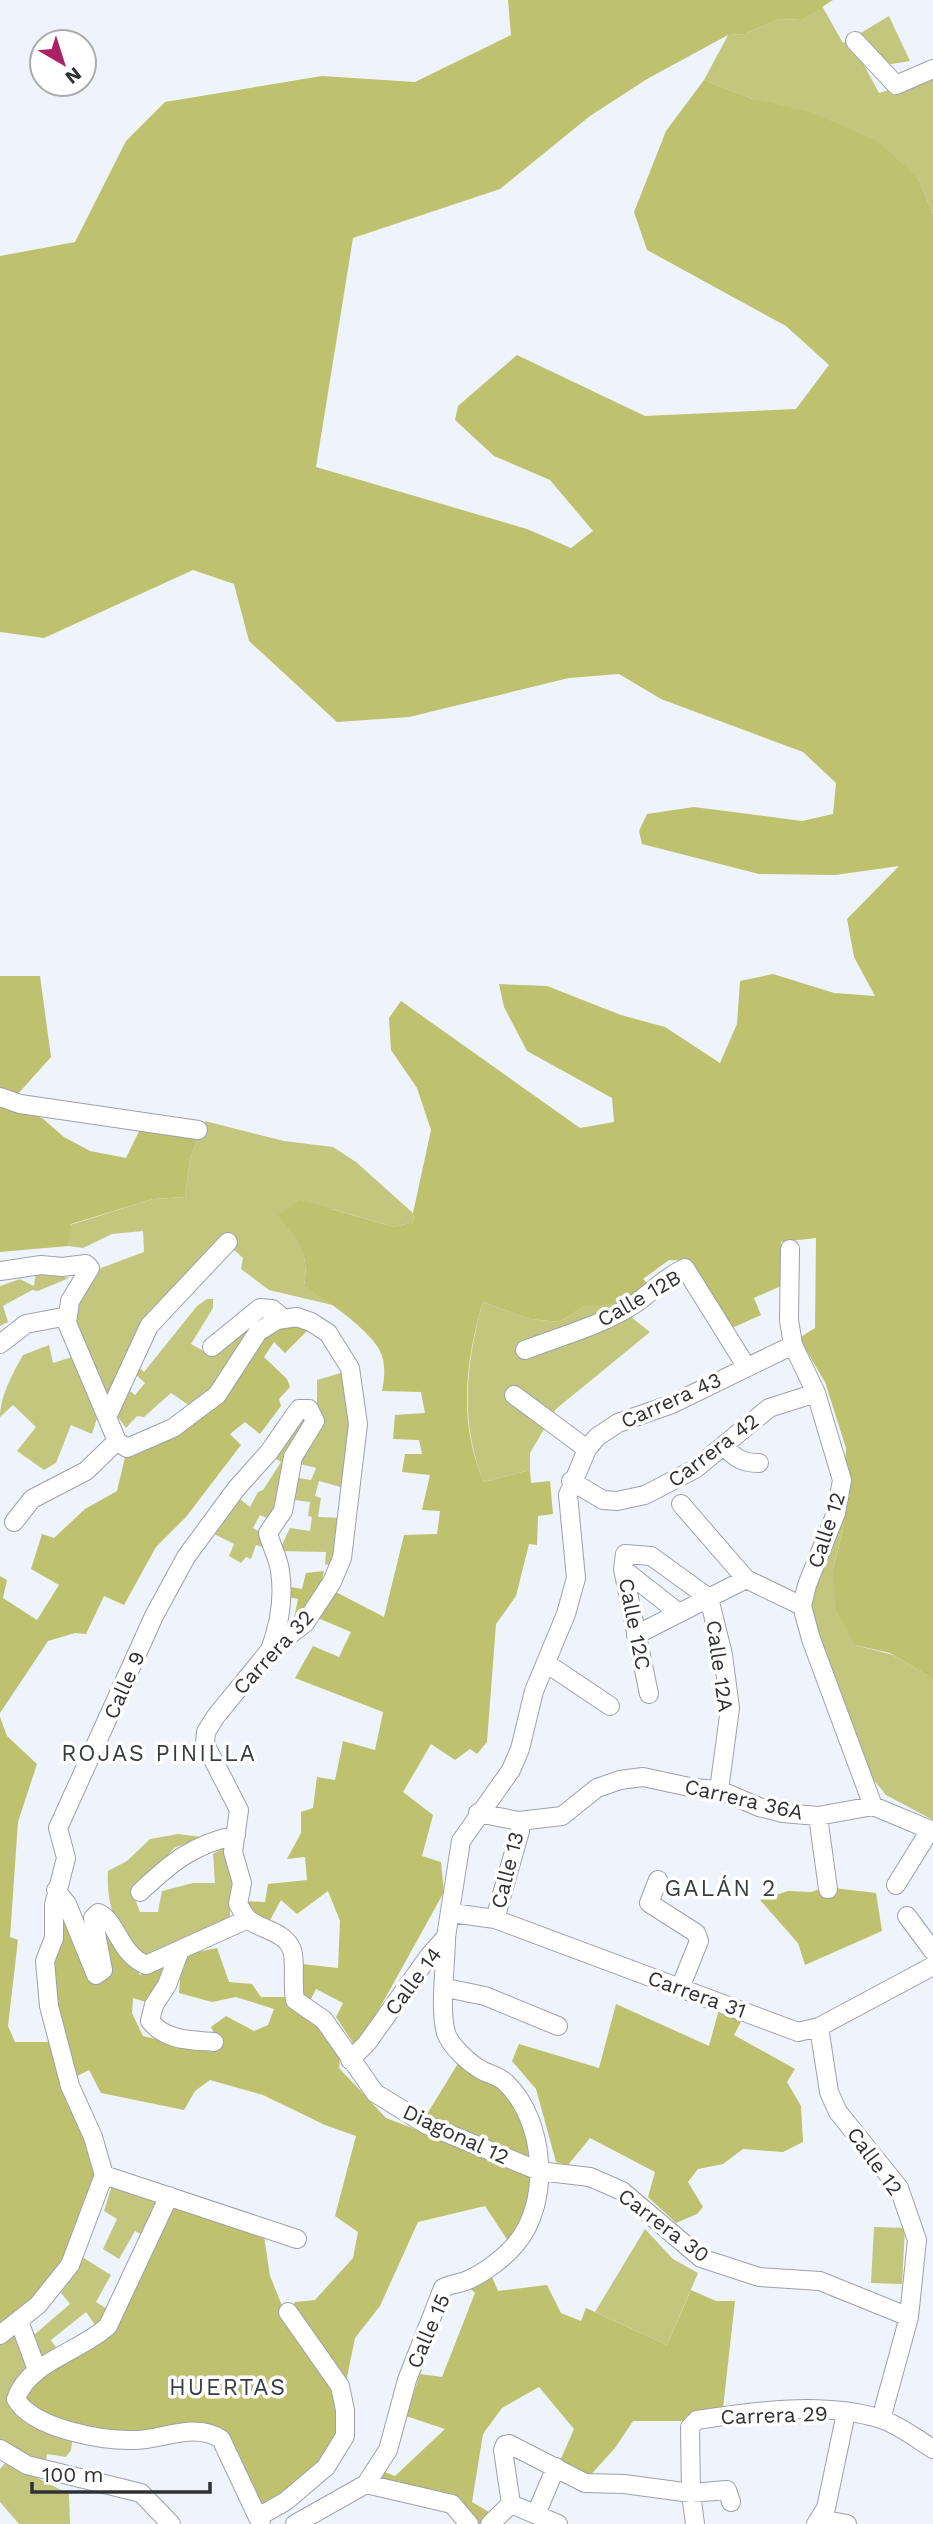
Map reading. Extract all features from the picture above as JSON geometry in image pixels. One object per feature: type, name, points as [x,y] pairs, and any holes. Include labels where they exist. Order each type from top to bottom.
[{"type":"street","points":[[855,41],[896,85],[933,69]]},
{"type":"street","points":[[0,1097],[20,1104],[198,1130]]},
{"type":"street","points":[[108,1415],[149,1326],[228,1242]]},
{"type":"street","name":"Calle 12","points":[[790,1249],[789,1320],[793,1345],[816,1393],[842,1480],[825,1549],[807,1585],[802,1606]]},
{"type":"street","points":[[0,1271],[41,1265],[62,1267],[86,1264],[90,1268],[69,1301],[67,1323],[117,1441],[127,1448],[173,1427],[217,1395],[258,1332],[284,1319]]},
{"type":"street","name":"Calle 12B","points":[[525,1350],[588,1326],[635,1303],[668,1276],[685,1268],[746,1366]]},
{"type":"street","name":"Carrera 32","points":[[212,1347],[260,1308],[272,1309],[284,1319],[297,1317],[311,1322],[328,1333],[350,1368],[358,1424],[342,1558],[331,1582],[305,1623],[270,1650],[206,1732],[205,1744],[239,1810],[233,1852],[242,1883],[238,1904],[248,1919]]},
{"type":"street","points":[[0,1344],[26,1324],[68,1316]]},
{"type":"street","name":"Carrera 43","points":[[571,1481],[587,1449],[597,1437],[618,1423],[672,1404],[793,1345]]},
{"type":"street","name":"Carrera 42","points":[[571,1481],[603,1500],[617,1501],[645,1495],[695,1469],[769,1408],[816,1393]]},
{"type":"street","points":[[514,1395],[587,1449]]},
{"type":"street","name":"Calle 9","points":[[104,2175],[93,2137],[70,2086],[49,2006],[45,1961],[54,1938],[57,1890],[66,1858],[58,1828],[155,1616],[186,1557],[236,1489],[270,1452],[299,1409],[309,1409],[315,1421],[293,1457],[283,1511],[268,1534],[280,1569],[281,1599],[276,1634],[270,1650]]},
{"type":"street","points":[[14,1522],[32,1499],[86,1471],[117,1441]]},
{"type":"street","points":[[724,1446],[735,1458],[747,1463],[759,1463]]},
{"type":"street","points":[[478,1813],[511,1770],[534,1691],[566,1614],[576,1578],[568,1495],[571,1481]]},
{"type":"street","points":[[681,1504],[746,1578],[802,1606],[811,1639],[873,1807],[932,1831],[897,1885]]},
{"type":"street","name":"Calle 12A","points":[[624,1562],[651,1556],[709,1598],[723,1655],[730,1708],[719,1790]]},
{"type":"street","points":[[624,1562],[679,1613]]},
{"type":"street","name":"Calle 12C","points":[[624,1562],[649,1694]]},
{"type":"street","points":[[636,1636],[746,1578]]},
{"type":"street","points":[[546,1663],[610,1706]]},
{"type":"street","name":"Carrera 36A","points":[[478,1813],[519,1821],[562,1816],[597,1788],[620,1780],[643,1777],[694,1788],[719,1790],[759,1807],[818,1816],[873,1807]]},
{"type":"street","name":"Calle 14","points":[[350,2060],[367,2043],[429,1956],[446,1937],[452,1913],[461,1841],[478,1813]]},
{"type":"street","points":[[818,1816],[828,1889]]},
{"type":"street","name":"Calle 13","points":[[495,1919],[520,1831],[519,1821]]},
{"type":"street","points":[[140,1892],[177,1857],[208,1842],[236,1835]]},
{"type":"street","points":[[658,1880],[649,1902],[696,1934],[699,1941],[680,1988]]},
{"type":"street","points":[[57,1890],[67,1904],[96,1975],[103,1970],[93,1918],[98,1913],[105,1916],[119,1942],[135,1961],[146,1965],[248,1919],[270,1929],[291,1946],[294,1958],[291,1973],[295,2000],[324,2020],[342,2042],[350,2060]]},
{"type":"street","name":"Carrera 31","points":[[452,1913],[495,1919],[797,2032],[819,2027],[933,1966]]},
{"type":"street","points":[[907,1916],[933,1951]]},
{"type":"street","points":[[446,1937],[447,2034],[461,2053],[480,2069],[506,2081],[530,2114],[539,2171]]},
{"type":"street","points":[[180,1950],[167,1985],[154,2005],[150,2021],[160,2033],[182,2039],[214,2042]]},
{"type":"street","points":[[446,1988],[485,1996],[500,2011],[558,2026]]},
{"type":"street","name":"Calle 12","points":[[819,2027],[829,2092],[838,2112],[899,2188],[917,2240],[909,2316],[881,2419]]},
{"type":"street","name":"Diagonal 12","points":[[350,2060],[375,2094],[403,2111],[427,2125],[539,2171]]},
{"type":"street","name":"Carrera 30","points":[[539,2171],[590,2177],[622,2191],[701,2258],[759,2277],[820,2281],[909,2316]]},
{"type":"street","name":"Calle 15","points":[[366,2484],[388,2450],[407,2380],[443,2288],[468,2281],[516,2244],[533,2214],[539,2171]]},
{"type":"street","points":[[0,2335],[38,2305],[70,2265],[104,2175],[297,2239]]},
{"type":"street","points":[[169,2196],[108,2326],[93,2341],[37,2370],[21,2385],[16,2399],[22,2410],[41,2423],[134,2440],[189,2431],[210,2432],[221,2439],[260,2520],[326,2467],[345,2436],[345,2410],[340,2386],[288,2312]]},
{"type":"street","points":[[19,2321],[37,2370]]},
{"type":"street","name":"Carrera 29","points":[[691,2493],[692,2422],[744,2413],[806,2410],[846,2413],[881,2419],[933,2449]]},
{"type":"street","points":[[846,2413],[826,2508],[818,2521],[847,2524]]},
{"type":"street","points":[[511,2504],[505,2445],[509,2444],[585,2483],[624,2484],[691,2493],[728,2490],[731,2502]]},
{"type":"street","points":[[0,2449],[27,2465],[141,2493],[171,2524]]},
{"type":"street","points":[[536,2514],[556,2467]]},
{"type":"street","points":[[295,2524],[366,2484],[452,2504],[469,2524]]},
{"type":"street","points":[[691,2493],[695,2524]]},
{"type":"street","points":[[511,2504],[558,2524]]},
{"type":"street","points":[[490,2524],[511,2504]]},
{"type":"green space","points":[[508,0],[833,0],[802,20],[779,19],[745,34],[728,35],[647,79],[590,116],[500,189],[353,238],[316,467],[527,529],[571,548],[593,531],[550,480],[494,456],[455,420],[458,406],[517,355],[645,416],[796,409],[829,365],[786,326],[647,250],[634,212],[666,131],[704,80],[753,99],[810,112],[877,141],[918,178],[933,214],[933,1679],[890,1653],[855,1645],[836,1610],[833,1569],[843,1530],[846,1448],[825,1382],[799,1338],[815,1328],[816,1238],[781,1242],[783,1285],[754,1298],[761,1315],[732,1328],[689,1261],[669,1260],[643,1279],[649,1285],[623,1302],[583,1307],[559,1322],[530,1319],[483,1302],[472,1347],[467,1393],[470,1438],[476,1460],[484,1482],[530,1470],[531,1483],[550,1481],[553,1514],[538,1516],[537,1545],[529,1544],[516,1596],[496,1624],[487,1742],[477,1754],[470,1749],[455,1760],[431,1744],[403,1792],[433,1815],[422,1856],[441,1862],[444,1892],[357,2049],[336,2017],[343,2003],[316,1989],[309,2003],[297,1987],[302,1964],[338,1968],[340,1921],[328,1891],[297,1914],[281,1900],[269,1922],[250,1914],[243,1901],[265,1902],[268,1884],[307,1880],[305,1857],[287,1859],[301,1833],[301,1812],[313,1808],[317,1777],[335,1780],[343,1741],[375,1750],[383,1712],[295,1678],[313,1646],[339,1657],[351,1632],[318,1618],[334,1591],[384,1617],[404,1535],[437,1534],[440,1511],[422,1510],[430,1475],[402,1472],[405,1454],[422,1454],[419,1440],[393,1439],[395,1415],[425,1413],[421,1392],[382,1391],[384,1370],[379,1349],[355,1323],[304,1286],[304,1256],[278,1215],[300,1200],[394,1227],[414,1222],[413,1213],[431,1130],[417,1088],[391,1050],[389,1018],[401,1001],[580,1128],[614,1122],[612,1098],[527,1051],[504,1007],[499,984],[547,986],[621,1015],[665,1027],[720,1063],[737,1024],[740,981],[773,974],[834,993],[875,996],[854,957],[847,919],[899,866],[835,875],[759,874],[642,844],[639,831],[647,814],[694,807],[802,821],[833,814],[836,783],[803,752],[661,699],[619,674],[569,678],[409,717],[337,722],[249,641],[234,584],[193,570],[44,638],[0,632],[0,256],[75,242],[126,141],[165,102],[322,76],[415,82],[511,35]]},
{"type":"green space","points":[[822,6],[843,43],[850,39],[879,93],[933,76],[933,214],[918,178],[753,99],[704,80],[728,35],[745,34],[779,19],[802,20]]},
{"type":"green space","points":[[889,16],[910,61],[881,66],[859,34]]},
{"type":"green space","points":[[0,976],[40,976],[51,1057],[16,1096],[0,1088]]},
{"type":"green space","points":[[0,1105],[42,1118],[64,1137],[90,1151],[126,1158],[141,1127],[198,1138],[190,1158],[185,1197],[153,1199],[71,1224],[68,1246],[0,1252]]},
{"type":"green space","points":[[205,1121],[284,1141],[333,1147],[356,1162],[413,1213],[414,1222],[394,1227],[332,1209],[279,1215],[297,1240],[304,1256],[304,1286],[341,1307],[269,1290],[241,1269],[243,1258],[233,1249],[144,1324],[112,1403],[84,1351],[76,1320],[77,1305],[101,1268],[144,1252],[143,1231],[112,1234],[83,1248],[68,1246],[70,1225],[153,1199],[185,1197],[190,1158]]},
{"type":"green space","points":[[36,1271],[69,1278],[38,1291],[32,1290],[3,1306],[8,1322],[0,1326],[0,1286],[20,1279],[34,1286]]},
{"type":"green space","points":[[661,1291],[632,1318],[650,1332],[556,1409],[530,1453],[530,1470],[484,1482],[476,1460],[468,1415],[472,1347],[483,1302],[530,1319],[559,1322],[583,1307],[611,1302],[628,1303]]},
{"type":"green space","points":[[207,1299],[213,1299],[213,1308],[191,1344],[209,1354],[266,1310],[270,1316],[224,1378],[190,1406],[171,1393],[144,1417],[137,1416],[126,1428],[117,1416],[125,1387],[135,1395],[145,1383],[135,1374],[137,1366],[144,1372],[197,1306]]},
{"type":"green space","points":[[288,1323],[310,1328],[285,1353],[274,1342],[264,1357],[287,1379],[290,1387],[279,1399],[281,1406],[260,1434],[245,1422],[230,1434],[241,1445],[186,1517],[156,1547],[124,1605],[104,1596],[86,1634],[75,1633],[48,1641],[0,1713],[0,1576],[7,1580],[3,1598],[37,1620],[59,1585],[31,1569],[42,1534],[54,1538],[85,1509],[117,1491],[126,1453],[165,1437],[262,1335]]},
{"type":"green space","points":[[49,1345],[53,1363],[72,1357],[98,1415],[92,1434],[71,1425],[56,1463],[44,1470],[17,1451],[36,1427],[13,1405],[0,1417],[5,1393],[23,1355]]},
{"type":"green space","points":[[347,1371],[355,1423],[344,1488],[319,1481],[315,1496],[321,1498],[318,1517],[344,1518],[335,1567],[325,1564],[326,1552],[279,1551],[290,1528],[310,1531],[310,1502],[294,1500],[299,1478],[311,1480],[316,1468],[300,1464],[317,1414],[317,1380]]},
{"type":"green space","points":[[299,1412],[308,1413],[271,1520],[260,1515],[253,1528],[267,1536],[268,1549],[256,1545],[251,1559],[246,1557],[241,1563],[229,1556],[234,1544],[212,1533],[240,1499],[250,1507],[258,1492],[263,1490],[281,1462],[271,1456]]},
{"type":"green space","points":[[844,1505],[843,1530],[833,1569],[855,1645],[893,1655],[933,1679],[933,1820],[886,1795],[873,1779],[852,1730],[809,1606]]},
{"type":"green space","points":[[324,1571],[319,1595],[274,1644],[294,1618],[298,1599],[283,1596],[286,1586],[302,1589],[306,1573]]},
{"type":"green space","points":[[0,1717],[7,1736],[37,1764],[18,1822],[10,1937],[18,1940],[8,2026],[15,2042],[49,2042],[98,2174],[66,2259],[39,2298],[0,2329]]},
{"type":"green space","points":[[178,1834],[202,1837],[174,1848],[133,1894],[140,1912],[158,1912],[162,1891],[193,1883],[215,1883],[213,1854],[229,1845],[235,1881],[230,1901],[230,1918],[143,1956],[126,1938],[115,1918],[109,1895],[108,1871],[127,1861],[150,1839]]},
{"type":"green space","points":[[825,1887],[876,1893],[882,1931],[805,1965],[798,1943],[760,1900],[788,1891],[811,1892]]},
{"type":"green space","points":[[58,1908],[82,1952],[104,1920],[140,1975],[153,1967],[170,1964],[157,1993],[146,2002],[133,1998],[132,2013],[143,2036],[212,2052],[219,2043],[211,2027],[226,2016],[254,2031],[268,2025],[274,2009],[236,1997],[212,2002],[179,1993],[182,1955],[217,1948],[229,1982],[252,1984],[261,1997],[286,1997],[341,2048],[339,2068],[386,2118],[535,2175],[528,2212],[510,2244],[485,2206],[418,2222],[380,2306],[355,2338],[345,2387],[291,2308],[295,2302],[315,2300],[353,2258],[358,2232],[335,2216],[356,2136],[325,2125],[263,2095],[210,2080],[195,2091],[184,2110],[101,2093],[89,2070],[75,2077],[70,2050],[59,2030],[52,1967]]},
{"type":"green space","points":[[616,2004],[709,2046],[718,2013],[742,2020],[734,2035],[795,2069],[787,2082],[801,2106],[803,2142],[783,2152],[743,2149],[723,2164],[698,2169],[688,2182],[703,2207],[697,2214],[676,2223],[648,2197],[655,2172],[590,2138],[568,2165],[556,2162],[536,2089],[512,2061],[519,2044],[599,2068]]},
{"type":"green space","points":[[462,2057],[499,2083],[527,2115],[528,2159],[427,2114]]},
{"type":"green space","points":[[113,2182],[160,2199],[148,2238],[135,2231],[119,2259],[103,2249],[117,2219],[104,2211]]},
{"type":"green space","points":[[170,2204],[264,2236],[270,2276],[285,2313],[333,2387],[339,2434],[335,2447],[301,2481],[258,2508],[232,2440],[205,2424],[130,2432],[68,2424],[26,2404],[27,2393],[39,2376],[81,2355],[96,2341]]},
{"type":"green space","points":[[874,2227],[905,2228],[902,2284],[871,2283]]},
{"type":"green space","points":[[645,2229],[673,2259],[698,2273],[667,2345],[595,2312]]},
{"type":"green space","points":[[82,2257],[111,2275],[96,2302],[109,2310],[97,2328],[86,2312],[51,2340],[59,2352],[36,2361],[26,2322],[35,2334],[70,2304],[61,2293]]},
{"type":"green space","points":[[490,2272],[498,2291],[547,2285],[561,2313],[581,2321],[586,2308],[667,2345],[691,2290],[716,2301],[735,2301],[723,2408],[686,2416],[685,2421],[633,2421],[615,2448],[586,2480],[560,2461],[574,2429],[539,2387],[502,2408],[483,2434],[472,2502],[494,2515],[482,2524],[473,2524],[457,2502],[373,2482],[382,2471],[395,2476],[445,2429],[406,2416],[420,2374],[442,2377],[475,2293],[467,2285]]},
{"type":"green space","points":[[16,2329],[31,2367],[21,2413],[44,2431],[73,2436],[71,2450],[66,2457],[47,2454],[45,2468],[0,2442],[0,2339]]},
{"type":"green space","points":[[6,2462],[69,2494],[70,2524],[19,2524],[0,2502],[0,2469]]},
{"type":"district","name":"ROJAS PINILLA","points":[[159,1753]]},
{"type":"district","name":"GALÁN 2","points":[[721,1888]]},
{"type":"district","name":"HUERTAS","points":[[228,2387]]}]
